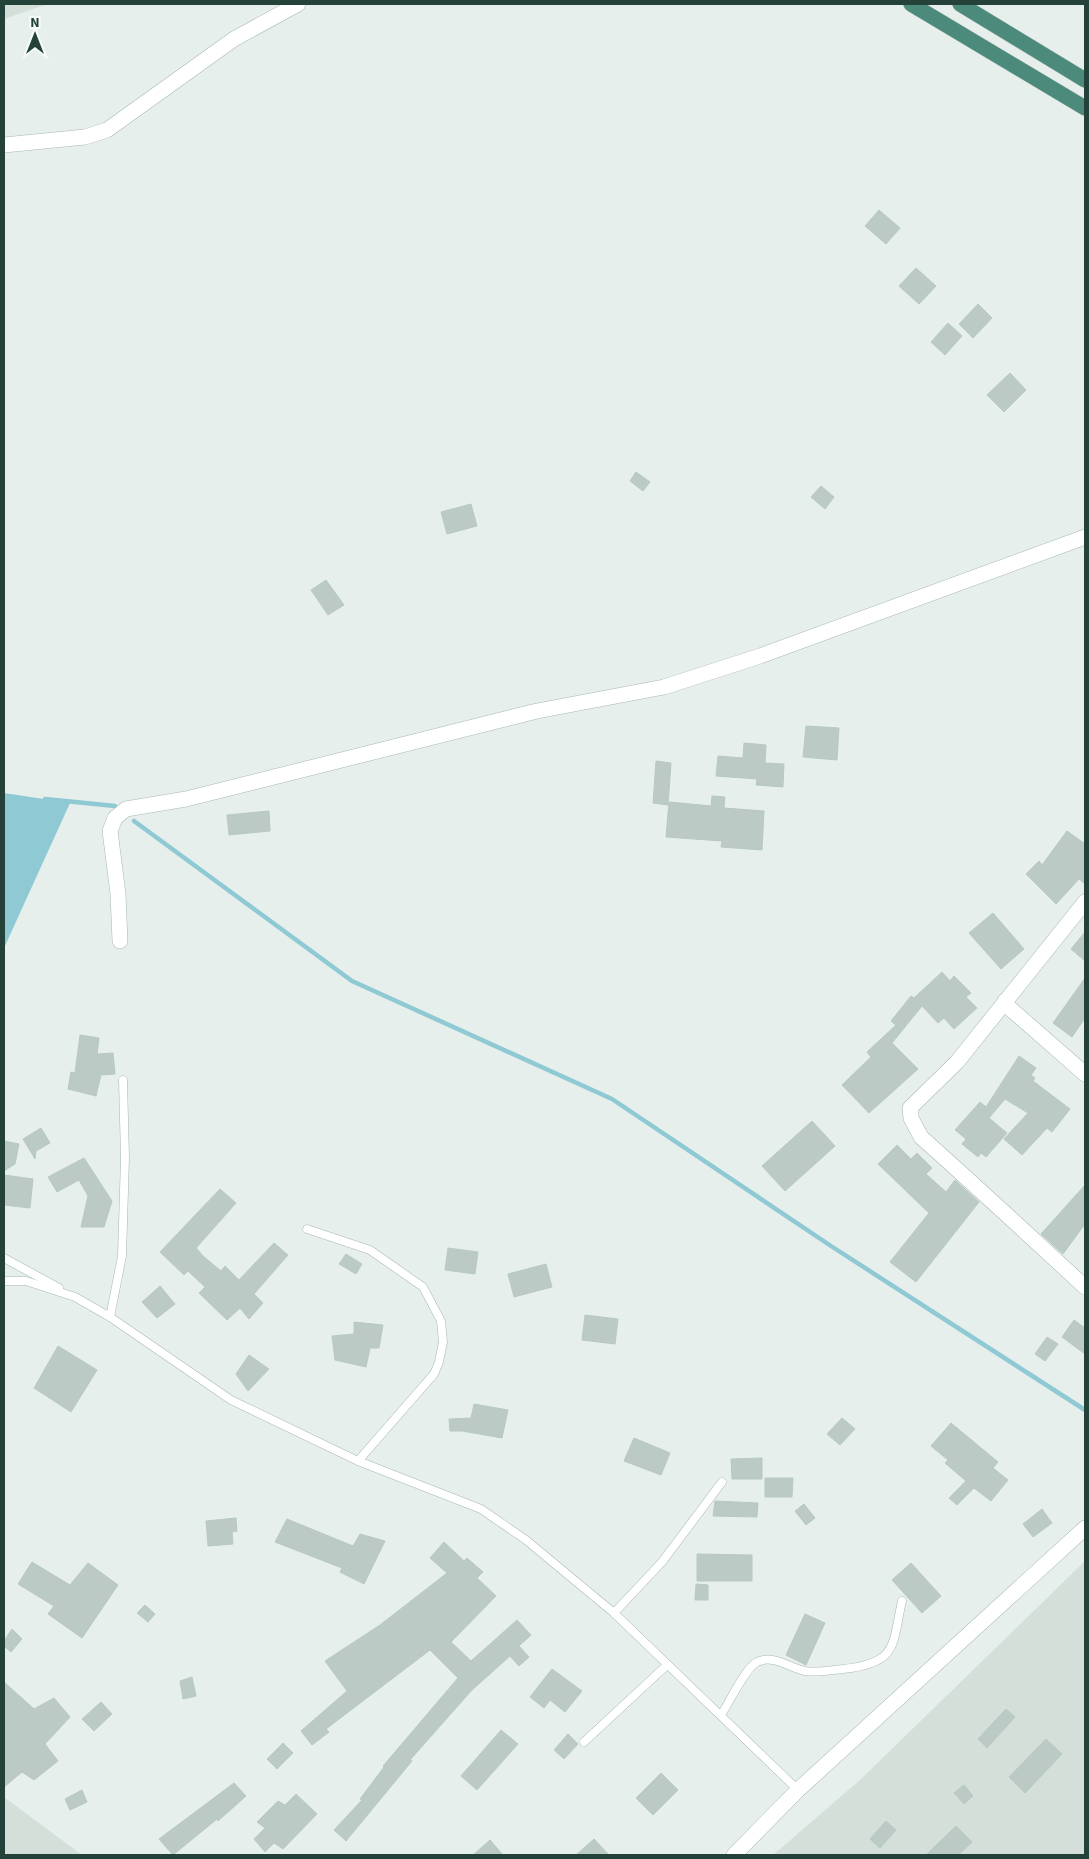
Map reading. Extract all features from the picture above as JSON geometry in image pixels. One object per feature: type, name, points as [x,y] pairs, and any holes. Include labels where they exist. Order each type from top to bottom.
[{"type":"highway","points":[[911,4],[1085,108]]},
{"type":"highway","points":[[960,4],[1085,80]]},
{"type":"street","points":[[4,145],[85,138],[107,130],[234,39],[298,4]]},
{"type":"street","points":[[120,941],[118,894],[110,831],[115,818],[126,809],[186,799],[537,711],[664,687],[797,643],[1085,537]]},
{"type":"street","points":[[1085,902],[956,1062],[910,1108],[911,1118],[921,1137],[1020,1229],[1046,1249],[1085,1287]]},
{"type":"street","points":[[1005,1001],[1005,1004],[1085,1074]]},
{"type":"street","points":[[734,1855],[798,1790],[1085,1528]]},
{"type":"lane","points":[[110,1317],[122,1256],[125,1158],[123,1080]]},
{"type":"lane","points":[[308,1228],[370,1250],[414,1279],[424,1287],[441,1321],[443,1342],[439,1362],[434,1374],[358,1461]]},
{"type":"lane","points":[[4,1258],[110,1317],[231,1400],[358,1461],[482,1509],[526,1540],[614,1613],[798,1790]]},
{"type":"lane","points":[[4,1281],[26,1281],[75,1297]]},
{"type":"lane","points":[[614,1613],[662,1562],[722,1482]]},
{"type":"lane","points":[[721,1715],[750,1667],[758,1661],[779,1661],[804,1671],[817,1672],[873,1663],[884,1657],[895,1640],[902,1601]]},
{"type":"lane","points":[[584,1742],[667,1665]]},
{"type":"shaded area","points":[[4,4],[48,4],[4,19]]},
{"type":"shaded area","points":[[1085,1561],[1085,1855],[773,1855],[860,1780]]},
{"type":"shaded area","points":[[4,1797],[82,1855],[4,1855]]},
{"type":"water","points":[[4,793],[70,803],[4,948]]},
{"type":"building","points":[[879,210],[900,228],[886,244],[865,226]]},
{"type":"building","points":[[916,268],[936,286],[919,304],[899,286]]},
{"type":"building","points":[[978,304],[992,318],[973,338],[959,324]]},
{"type":"building","points":[[948,323],[962,336],[945,355],[931,342]]},
{"type":"building","points":[[1010,373],[1026,390],[1004,412],[987,395]]},
{"type":"building","points":[[636,472],[650,482],[643,491],[630,481]]},
{"type":"building","points":[[821,486],[834,497],[825,509],[811,497]]},
{"type":"building","points":[[471,504],[477,526],[447,534],[441,512]]},
{"type":"building","points":[[326,580],[344,605],[328,615],[311,590]]},
{"type":"building","points":[[806,726],[839,728],[837,760],[803,757]]},
{"type":"building","points":[[744,743],[766,745],[765,763],[784,764],[783,787],[756,785],[757,779],[716,776],[718,756],[743,758]]},
{"type":"building","points":[[656,761],[671,763],[668,805],[653,803]]},
{"type":"building","points":[[712,796],[725,797],[724,808],[764,811],[762,850],[721,847],[722,841],[666,837],[669,802],[711,806]]},
{"type":"building","points":[[269,811],[270,831],[229,835],[227,815]]},
{"type":"building","points":[[1067,831],[1085,844],[1085,884],[1079,879],[1056,904],[1026,874],[1039,861],[1042,865]]},
{"type":"building","points":[[993,913],[1024,949],[1001,969],[969,933]]},
{"type":"building","points":[[1085,932],[1085,961],[1071,949]]},
{"type":"building","points":[[942,972],[950,981],[954,976],[971,993],[966,997],[977,1008],[954,1029],[944,1018],[938,1023],[922,1006],[892,1043],[918,1069],[869,1113],[842,1085],[871,1057],[867,1052],[896,1025],[891,1021],[911,996],[914,998]]},
{"type":"building","points":[[1085,978],[1085,1018],[1072,1037],[1053,1023]]},
{"type":"building","points":[[80,1035],[99,1038],[97,1054],[113,1053],[115,1074],[101,1075],[96,1096],[68,1089],[71,1072],[75,1073]]},
{"type":"building","points":[[1019,1056],[1036,1068],[1031,1075],[1035,1078],[1033,1081],[1070,1109],[1052,1132],[1047,1128],[1022,1155],[1004,1139],[1028,1113],[1005,1099],[989,1118],[1007,1133],[986,1157],[981,1153],[978,1157],[962,1144],[966,1139],[955,1130],[980,1102],[986,1107]]},
{"type":"building","points":[[812,1121],[835,1146],[785,1191],[762,1166]]},
{"type":"building","points":[[41,1128],[50,1143],[36,1151],[35,1159],[23,1139]]},
{"type":"building","points":[[4,1141],[19,1144],[15,1164],[4,1171]]},
{"type":"building","points":[[897,1145],[911,1159],[917,1153],[932,1168],[926,1174],[946,1192],[955,1180],[979,1202],[916,1282],[890,1262],[929,1213],[878,1164]]},
{"type":"building","points":[[84,1158],[112,1201],[104,1227],[81,1227],[88,1196],[79,1180],[57,1192],[48,1177]]},
{"type":"building","points":[[4,1175],[33,1179],[30,1208],[4,1205]]},
{"type":"building","points":[[1085,1185],[1085,1224],[1063,1254],[1041,1234]]},
{"type":"building","points":[[220,1189],[236,1203],[196,1248],[203,1256],[221,1271],[225,1266],[239,1280],[274,1243],[288,1255],[254,1294],[263,1303],[249,1319],[240,1308],[227,1320],[199,1293],[205,1287],[188,1271],[184,1275],[160,1252]]},
{"type":"building","points":[[448,1248],[478,1252],[475,1274],[445,1270]]},
{"type":"building","points":[[346,1254],[362,1264],[356,1274],[339,1264]]},
{"type":"building","points":[[546,1264],[552,1287],[514,1297],[508,1274]]},
{"type":"building","points":[[160,1286],[175,1304],[157,1318],[142,1302]]},
{"type":"building","points":[[585,1315],[618,1319],[615,1344],[582,1340]]},
{"type":"building","points":[[1074,1320],[1085,1328],[1085,1354],[1062,1337]]},
{"type":"building","points":[[354,1322],[383,1325],[379,1348],[370,1348],[366,1367],[335,1360],[332,1336],[354,1334]]},
{"type":"building","points":[[1047,1337],[1058,1344],[1045,1361],[1035,1354]]},
{"type":"building","points":[[58,1346],[97,1370],[71,1412],[34,1388]]},
{"type":"building","points":[[249,1355],[269,1369],[248,1391],[236,1374]]},
{"type":"building","points":[[474,1404],[508,1410],[502,1438],[462,1431],[450,1431],[449,1419],[471,1418]]},
{"type":"building","points":[[842,1418],[855,1429],[840,1445],[827,1434]]},
{"type":"building","points":[[951,1423],[998,1462],[993,1468],[1008,1480],[991,1501],[974,1488],[957,1505],[949,1498],[966,1481],[945,1463],[948,1460],[931,1446]]},
{"type":"building","points":[[634,1438],[670,1453],[661,1475],[624,1461]]},
{"type":"building","points":[[762,1458],[762,1479],[732,1479],[731,1459]]},
{"type":"building","points":[[765,1478],[793,1478],[792,1497],[765,1497]]},
{"type":"building","points":[[715,1501],[758,1503],[757,1517],[713,1516]]},
{"type":"building","points":[[804,1504],[815,1518],[806,1525],[795,1511]]},
{"type":"building","points":[[1042,1509],[1052,1523],[1033,1537],[1023,1524]]},
{"type":"building","points":[[236,1518],[237,1531],[232,1532],[233,1544],[208,1546],[206,1521]]},
{"type":"building","points":[[287,1519],[353,1546],[360,1534],[385,1541],[364,1584],[340,1572],[342,1568],[275,1542]]},
{"type":"building","points":[[444,1542],[464,1561],[467,1558],[483,1572],[477,1578],[496,1596],[451,1642],[471,1661],[517,1620],[531,1635],[519,1646],[529,1657],[519,1666],[510,1656],[471,1691],[410,1760],[412,1761],[346,1841],[334,1830],[362,1800],[360,1799],[383,1766],[458,1678],[430,1650],[326,1729],[329,1732],[312,1745],[301,1731],[347,1691],[325,1661],[380,1625],[447,1573],[430,1558]]},
{"type":"building","points":[[697,1554],[752,1555],[752,1581],[697,1581]]},
{"type":"building","points":[[32,1562],[70,1585],[88,1563],[118,1585],[82,1638],[48,1614],[54,1606],[18,1584]]},
{"type":"building","points":[[911,1563],[941,1596],[922,1613],[892,1580]]},
{"type":"building","points":[[696,1584],[708,1585],[708,1600],[695,1600]]},
{"type":"building","points":[[145,1605],[155,1614],[148,1622],[137,1613]]},
{"type":"building","points":[[805,1614],[825,1623],[806,1665],[786,1655]]},
{"type":"building","points":[[12,1629],[22,1639],[11,1652],[4,1646],[4,1641]]},
{"type":"building","points":[[552,1669],[582,1691],[565,1712],[550,1700],[544,1708],[530,1697]]},
{"type":"building","points":[[192,1677],[196,1696],[183,1699],[180,1681]]},
{"type":"building","points":[[4,1682],[34,1709],[54,1698],[70,1717],[45,1744],[58,1761],[34,1780],[22,1772],[4,1787]]},
{"type":"building","points":[[101,1702],[112,1714],[94,1731],[82,1719]]},
{"type":"building","points":[[1006,1709],[1015,1717],[987,1748],[978,1739]]},
{"type":"building","points":[[501,1730],[518,1744],[477,1790],[461,1776]]},
{"type":"building","points":[[568,1734],[578,1744],[564,1759],[554,1750]]},
{"type":"building","points":[[1046,1739],[1062,1754],[1025,1793],[1009,1777]]},
{"type":"building","points":[[283,1743],[293,1753],[277,1769],[267,1759]]},
{"type":"building","points":[[661,1773],[678,1790],[653,1815],[636,1798]]},
{"type":"building","points":[[234,1783],[246,1796],[218,1821],[217,1819],[173,1855],[159,1839]]},
{"type":"building","points":[[964,1785],[973,1796],[964,1804],[954,1793]]},
{"type":"building","points":[[82,1790],[87,1802],[70,1810],[65,1799]]},
{"type":"building","points":[[296,1794],[317,1814],[283,1849],[274,1843],[265,1852],[254,1839],[265,1828],[257,1822],[278,1801],[285,1805]]},
{"type":"building","points":[[886,1821],[896,1830],[880,1848],[870,1839]]},
{"type":"building","points":[[956,1826],[972,1842],[958,1855],[926,1855]]},
{"type":"building","points":[[594,1839],[609,1855],[576,1855]]},
{"type":"building","points":[[490,1840],[503,1855],[473,1855]]},
{"type":"waterway","points":[[45,799],[115,806]]},
{"type":"waterway","points":[[134,821],[352,981],[612,1099],[831,1246],[1085,1410]]}]
